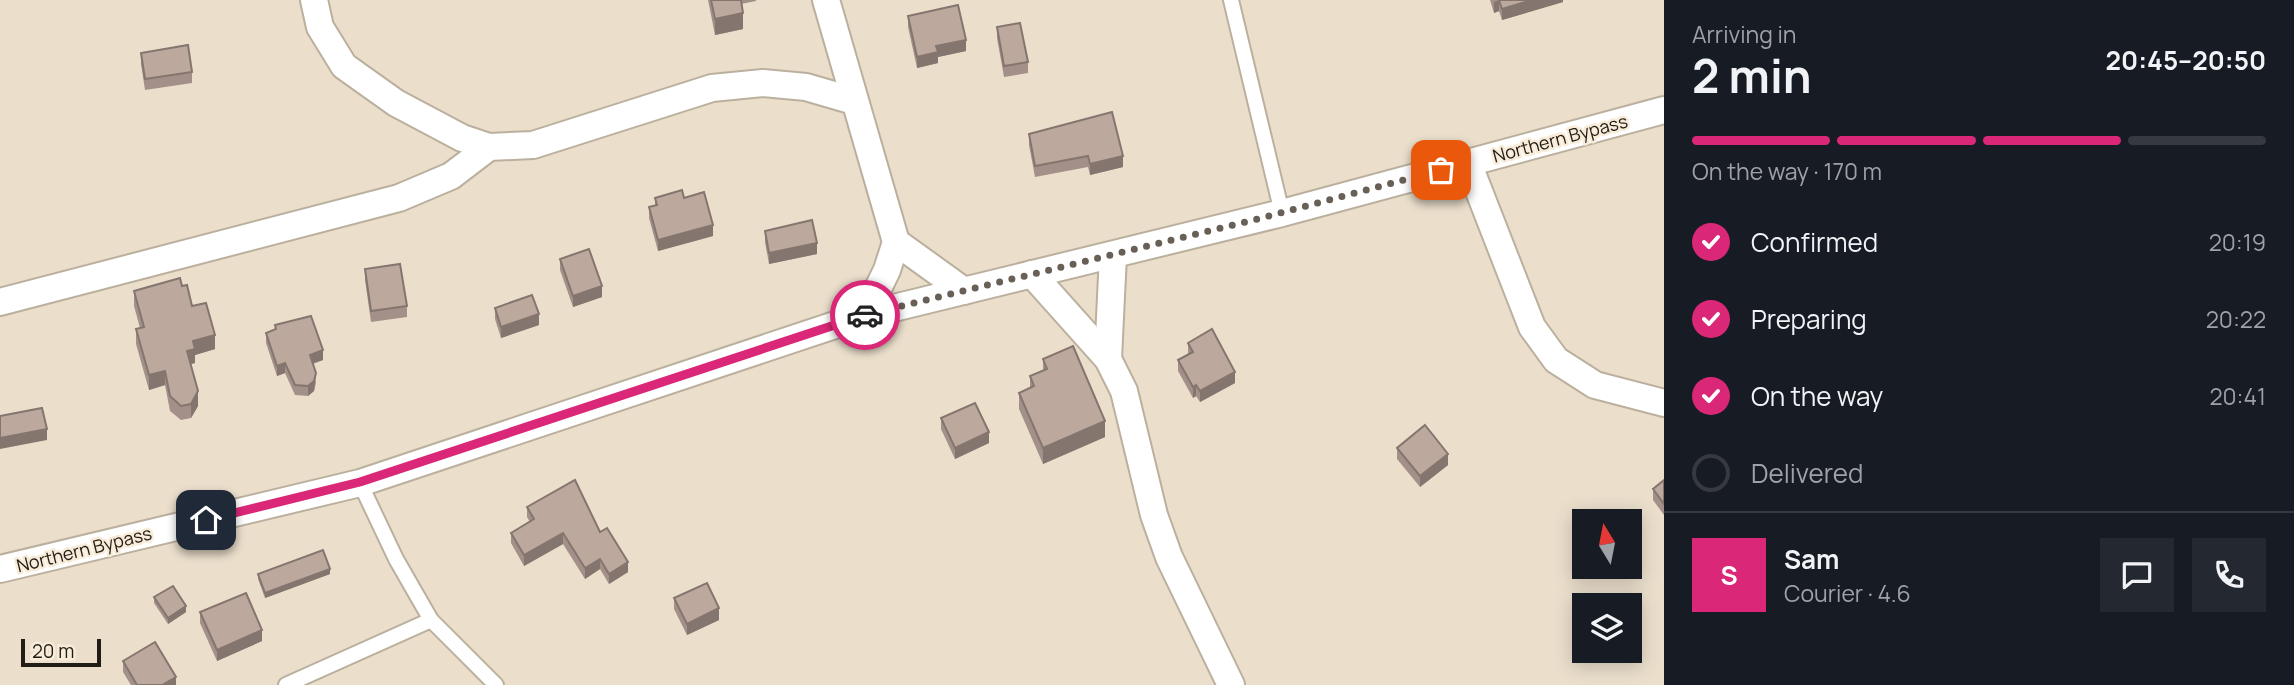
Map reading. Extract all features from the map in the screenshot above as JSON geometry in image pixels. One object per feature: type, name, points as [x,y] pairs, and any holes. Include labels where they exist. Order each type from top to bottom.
[{"type":"street","points":[[314,0],[320,27],[344,66],[396,103],[462,138],[489,147],[533,145],[712,88],[763,83],[806,87],[854,101]]},
{"type":"street","points":[[827,0],[896,242],[887,270],[865,315]]},
{"type":"street","name":"Northern Bypass","points":[[0,569],[360,482],[865,315],[1282,213],[1664,110]]},
{"type":"street","points":[[0,302],[399,198],[452,176],[489,147]]},
{"type":"street","points":[[1468,163],[1532,327],[1556,360],[1595,385],[1664,404]]},
{"type":"street","points":[[896,242],[964,291]]},
{"type":"street","points":[[1108,359],[1113,255]]},
{"type":"street","points":[[1032,274],[1108,359],[1124,391],[1154,514],[1169,557],[1231,685]]},
{"type":"lane","points":[[1231,0],[1282,213]]},
{"type":"lane","points":[[360,482],[396,559],[431,620],[496,685]]},
{"type":"lane","points":[[286,685],[431,620]]},
{"type":"building","points":[[711,0],[741,0],[743,13],[715,19]]},
{"type":"building","points":[[1499,0],[1532,0],[1502,9]]},
{"type":"building","points":[[958,5],[966,40],[936,46],[938,52],[917,57],[908,16]]},
{"type":"building","points":[[1020,23],[1028,62],[1004,66],[997,27]]},
{"type":"building","points":[[188,45],[192,72],[145,79],[141,53]]},
{"type":"building","points":[[1112,112],[1123,156],[1090,164],[1088,156],[1035,166],[1029,134]]},
{"type":"building","points":[[682,190],[684,198],[704,192],[713,225],[658,240],[649,207],[657,205],[655,198]]},
{"type":"building","points":[[812,220],[817,243],[769,253],[765,231]]},
{"type":"building","points":[[589,249],[602,286],[573,296],[560,259]]},
{"type":"building","points":[[400,264],[407,306],[371,311],[365,269]]},
{"type":"building","points":[[180,278],[182,286],[187,285],[192,306],[206,303],[215,335],[193,341],[195,349],[187,351],[198,391],[191,404],[181,406],[170,396],[165,371],[149,375],[136,329],[144,327],[134,291]]},
{"type":"building","points":[[532,295],[539,314],[501,327],[495,308]]},
{"type":"building","points":[[311,316],[323,350],[310,355],[316,373],[314,381],[308,386],[295,385],[285,363],[277,366],[266,333],[276,329],[275,325]]},
{"type":"building","points":[[1212,329],[1235,372],[1200,391],[1196,385],[1193,387],[1178,360],[1193,352],[1188,343]]},
{"type":"building","points":[[1073,346],[1105,421],[1043,448],[1019,393],[1034,386],[1030,376],[1047,369],[1043,359]]},
{"type":"building","points":[[975,403],[989,432],[955,448],[941,418]]},
{"type":"building","points":[[42,408],[47,429],[0,438],[0,416]]},
{"type":"building","points":[[1425,425],[1448,454],[1420,476],[1397,448]]},
{"type":"building","points":[[575,480],[600,532],[607,528],[628,562],[609,574],[600,559],[585,568],[563,533],[524,555],[511,533],[534,519],[527,507]]},
{"type":"building","points":[[1664,480],[1664,504],[1653,489]]},
{"type":"building","points":[[323,550],[330,569],[265,593],[258,574]]},
{"type":"building","points":[[707,583],[719,608],[687,624],[674,598]]},
{"type":"building","points":[[173,586],[186,606],[168,618],[154,597]]},
{"type":"building","points":[[246,593],[262,630],[217,650],[200,612]]},
{"type":"building","points":[[155,642],[176,677],[162,685],[137,685],[123,661]]},
{"type":"way so far","points":[[865,315],[1258,219],[1441,170]]},
{"type":"route","points":[[206,520],[360,482],[865,315]]}]
